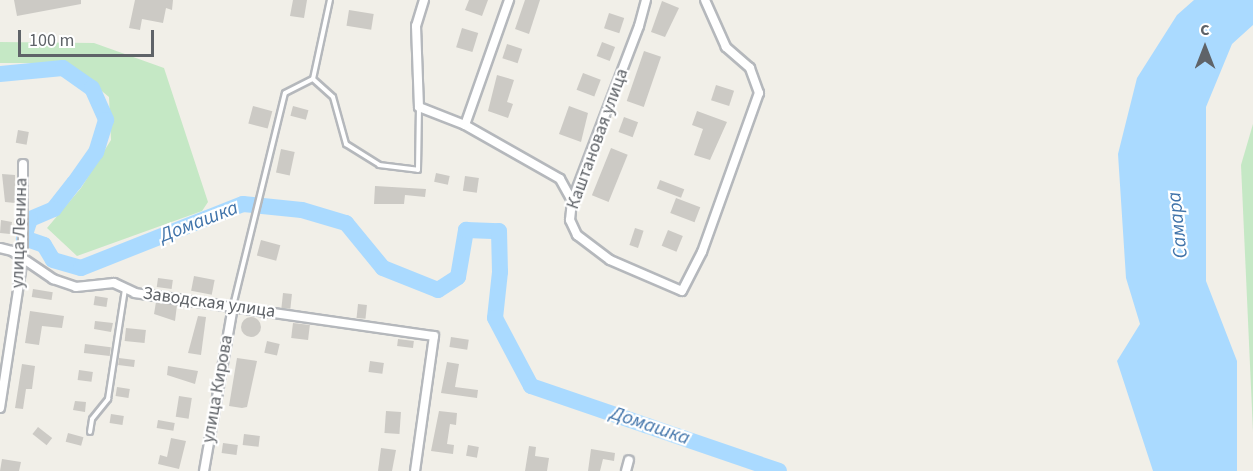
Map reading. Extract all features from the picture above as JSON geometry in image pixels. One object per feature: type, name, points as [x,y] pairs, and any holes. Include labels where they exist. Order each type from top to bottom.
[{"type":"street","points":[[424,0],[416,26],[419,107],[465,125],[560,179],[572,201]]},
{"type":"street","points":[[465,125],[509,0]]},
{"type":"street","name":"Каштановая улица","points":[[646,0],[572,201],[570,220],[577,235],[610,260],[682,291],[702,252],[759,93],[758,82],[750,68],[726,47],[705,0]]},
{"type":"street","name":"улица Ленина","points":[[0,408],[23,257],[23,164]]},
{"type":"street","name":"Заводская улица","points":[[0,248],[23,257],[54,279],[76,287],[114,283],[125,288],[233,306],[434,336],[415,471]]},
{"type":"street","name":"улица Кирова","points":[[204,471],[233,306]]},
{"type":"street","points":[[626,471],[629,460]]},
{"type":"lane","points":[[313,79],[330,0]]},
{"type":"lane","points":[[313,79],[333,97],[346,144],[379,165],[418,170],[419,107]]},
{"type":"lane","points":[[233,306],[285,93],[313,79]]},
{"type":"lane","points":[[90,432],[92,419],[108,399],[125,288]]},
{"type":"green space","points":[[0,42],[94,43],[164,68],[208,202],[202,211],[77,256],[47,228],[81,188],[111,140],[109,97],[68,63],[0,63]]},
{"type":"green space","points":[[1253,124],[1253,432],[1241,165]]},
{"type":"water","name":"Самара","points":[[1194,0],[1253,0],[1253,25],[1232,44],[1206,107],[1206,281],[1237,361],[1237,471],[1153,471],[1117,361],[1140,324],[1126,278],[1118,154],[1137,78],[1177,15]]},
{"type":"building","points":[[14,0],[81,0],[81,4],[17,16]]},
{"type":"building","points":[[135,0],[173,0],[172,10],[166,8],[163,23],[142,19],[140,30],[129,28]]},
{"type":"building","points":[[293,0],[307,0],[304,18],[290,16]]},
{"type":"building","points":[[469,0],[488,0],[482,16],[465,10]]},
{"type":"building","points":[[525,0],[540,0],[529,34],[515,29]]},
{"type":"building","points":[[662,1],[679,8],[665,37],[651,32]]},
{"type":"building","points":[[349,10],[374,14],[371,30],[346,26]]},
{"type":"building","points":[[609,13],[624,18],[619,33],[604,28]]},
{"type":"building","points":[[462,28],[478,33],[472,52],[456,47]]},
{"type":"building","points":[[602,42],[615,47],[610,61],[597,56]]},
{"type":"building","points":[[507,44],[522,49],[518,63],[502,58]]},
{"type":"building","points":[[644,51],[661,57],[644,107],[627,101]]},
{"type":"building","points":[[583,73],[601,80],[594,97],[577,90]]},
{"type":"building","points":[[497,75],[514,80],[507,102],[513,104],[508,118],[488,111]]},
{"type":"building","points":[[716,85],[734,91],[729,106],[711,100]]},
{"type":"building","points":[[253,106],[272,111],[268,129],[248,123]]},
{"type":"building","points":[[293,106],[308,110],[306,120],[290,116]]},
{"type":"building","points":[[569,106],[588,113],[581,142],[559,134]]},
{"type":"building","points":[[697,111],[727,122],[710,160],[694,155],[703,129],[692,125]]},
{"type":"building","points":[[624,117],[638,122],[633,137],[619,132]]},
{"type":"building","points":[[18,130],[29,132],[27,145],[16,143]]},
{"type":"building","points":[[611,148],[628,155],[609,202],[592,195]]},
{"type":"building","points":[[281,149],[295,152],[290,175],[276,172]]},
{"type":"building","points":[[436,173],[450,176],[448,185],[434,182]]},
{"type":"building","points":[[2,174],[15,175],[15,203],[5,202]]},
{"type":"building","points":[[465,176],[479,178],[477,193],[463,191]]},
{"type":"building","points":[[660,180],[684,189],[681,198],[657,188]]},
{"type":"building","points":[[375,186],[426,189],[425,197],[405,195],[404,204],[374,204]]},
{"type":"building","points":[[676,198],[700,207],[695,222],[670,213]]},
{"type":"building","points":[[1,220],[12,222],[10,234],[0,233]]},
{"type":"building","points":[[635,228],[644,231],[638,248],[629,245]]},
{"type":"building","points":[[668,230],[683,236],[676,252],[662,246]]},
{"type":"building","points":[[261,240],[280,245],[276,261],[257,255]]},
{"type":"building","points":[[194,276],[215,280],[212,295],[191,291]]},
{"type":"building","points":[[158,278],[173,280],[172,289],[157,287]]},
{"type":"building","points":[[33,289],[53,292],[52,300],[32,297]]},
{"type":"building","points":[[283,293],[292,294],[290,309],[281,308]]},
{"type":"building","points":[[95,296],[108,298],[106,307],[94,305]]},
{"type":"building","points":[[156,302],[177,305],[175,321],[154,314]]},
{"type":"building","points":[[358,304],[367,305],[365,319],[357,318]]},
{"type":"building","points":[[30,311],[64,316],[62,328],[42,326],[39,345],[25,343]]},
{"type":"building","points":[[198,316],[206,317],[201,355],[188,353]]},
{"type":"building","points":[[251,317],[258,320],[261,327],[258,334],[251,337],[244,334],[241,327],[244,320]]},
{"type":"building","points":[[95,321],[113,323],[111,332],[94,329]]},
{"type":"building","points":[[293,323],[310,325],[308,340],[291,338]]},
{"type":"building","points":[[126,328],[146,330],[145,343],[125,341]]},
{"type":"building","points":[[451,337],[469,340],[467,350],[449,347]]},
{"type":"building","points":[[398,339],[414,341],[413,348],[397,346]]},
{"type":"building","points":[[267,341],[280,344],[277,356],[264,353]]},
{"type":"building","points":[[85,344],[111,347],[110,356],[84,353]]},
{"type":"building","points":[[119,358],[135,360],[134,367],[118,365]]},
{"type":"building","points":[[237,358],[257,361],[247,407],[242,408],[229,406]]},
{"type":"building","points":[[370,361],[384,363],[382,374],[368,372]]},
{"type":"building","points":[[447,362],[459,364],[455,387],[478,390],[477,398],[441,393]]},
{"type":"building","points":[[22,364],[35,366],[32,389],[26,389],[23,409],[15,408]]},
{"type":"building","points":[[168,366],[198,371],[195,384],[167,375]]},
{"type":"building","points":[[79,370],[93,372],[91,382],[78,380]]},
{"type":"building","points":[[117,387],[130,389],[128,398],[116,396]]},
{"type":"building","points":[[179,396],[192,398],[189,419],[176,417]]},
{"type":"building","points":[[75,401],[86,402],[85,412],[73,410]]},
{"type":"building","points":[[386,411],[401,412],[399,434],[384,433]]},
{"type":"building","points":[[439,411],[457,413],[456,425],[450,424],[447,444],[454,445],[453,454],[431,451]]},
{"type":"building","points":[[111,414],[124,416],[122,425],[110,423]]},
{"type":"building","points":[[158,420],[175,423],[173,431],[157,428]]},
{"type":"building","points":[[38,427],[52,438],[47,445],[32,434]]},
{"type":"building","points":[[68,433],[83,437],[81,446],[66,442]]},
{"type":"building","points":[[244,434],[260,436],[259,447],[243,445]]},
{"type":"building","points":[[171,438],[186,441],[179,469],[158,464],[160,455],[167,457]]},
{"type":"building","points":[[223,443],[238,445],[236,455],[222,453]]},
{"type":"building","points":[[468,445],[479,447],[477,458],[466,456]]},
{"type":"building","points":[[529,446],[536,447],[535,456],[549,458],[547,471],[525,471]]},
{"type":"building","points":[[381,448],[396,450],[392,471],[378,471]]},
{"type":"building","points":[[591,449],[615,453],[614,461],[603,459],[600,471],[588,471]]},
{"type":"building","points":[[2,459],[21,462],[19,471],[0,471]]},
{"type":"waterway","name":"Домашка","points":[[0,74],[63,68],[92,88],[106,120],[96,152],[74,183],[54,209],[30,219],[24,238],[44,245],[53,260],[81,268],[243,204],[302,210],[346,223],[383,268],[438,290],[458,277],[466,230],[499,231],[500,272],[495,318],[531,386],[779,471]]}]
